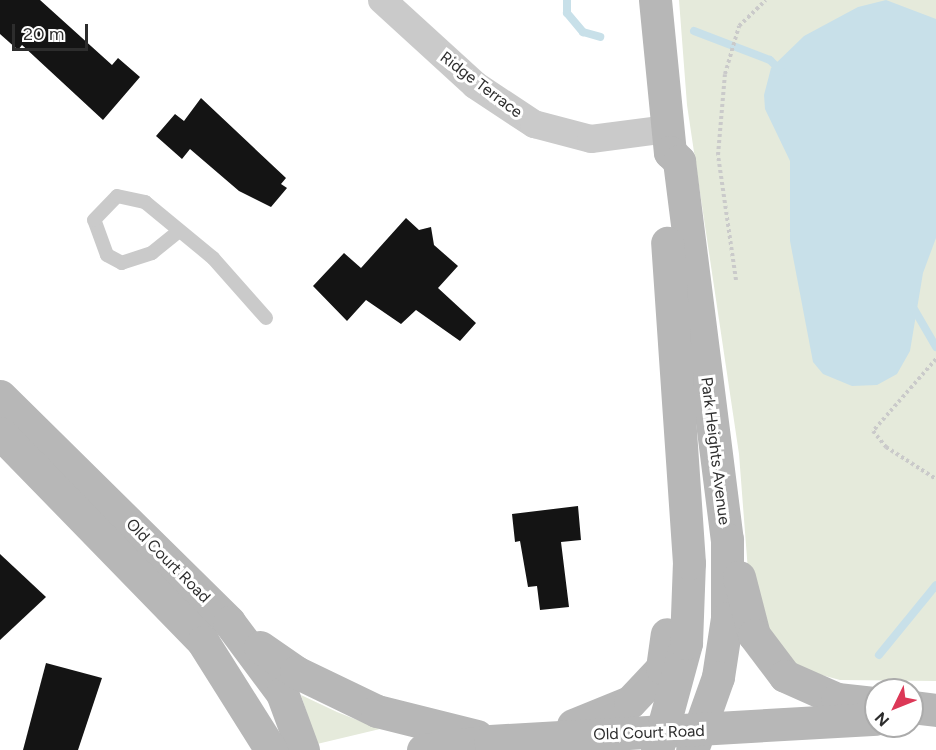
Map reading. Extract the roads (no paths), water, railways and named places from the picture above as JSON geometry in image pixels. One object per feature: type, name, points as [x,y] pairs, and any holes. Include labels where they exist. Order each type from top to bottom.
[{"type":"main road","name":"Park Heights Avenue","points":[[655,0],[669,141],[679,161],[727,539],[727,618],[712,701],[696,740]]},
{"type":"main road","name":"Park Heights Avenue","points":[[660,741],[686,644],[689,563],[684,427],[660,163],[669,141]]},
{"type":"main road","name":"Old Court Road","points":[[0,396],[229,622],[282,693],[303,750]]},
{"type":"main road","name":"Old Court Road","points":[[0,433],[202,642],[271,750]]},
{"type":"main road","points":[[727,539],[753,635],[767,657],[805,688],[837,699],[864,702]]},
{"type":"main road","points":[[534,738],[630,702],[662,668],[677,573],[689,563]]},
{"type":"main road","points":[[229,622],[296,672],[338,695],[377,711],[490,741]]},
{"type":"main road","name":"Old Court Road","points":[[423,750],[534,738],[696,740],[864,721]]},
{"type":"street","name":"Ridge Terrace","points":[[382,0],[475,85],[534,124],[591,139],[669,141]]},
{"type":"lane","points":[[179,231],[152,252],[122,264],[107,255],[94,220],[117,196],[133,195],[179,231],[213,258],[266,318]]},
{"type":"water","points":[[886,0],[936,19],[936,238],[923,273],[910,351],[897,374],[877,385],[852,386],[823,374],[813,362],[790,241],[790,161],[765,109],[764,95],[771,68],[804,36],[858,7]]},
{"type":"waterway","points":[[567,0],[567,13],[583,32],[600,37]]},
{"type":"waterway","points":[[694,31],[770,60],[781,71]]},
{"type":"waterway","points":[[914,309],[936,347]]},
{"type":"waterway","points":[[879,655],[936,585]]}]
